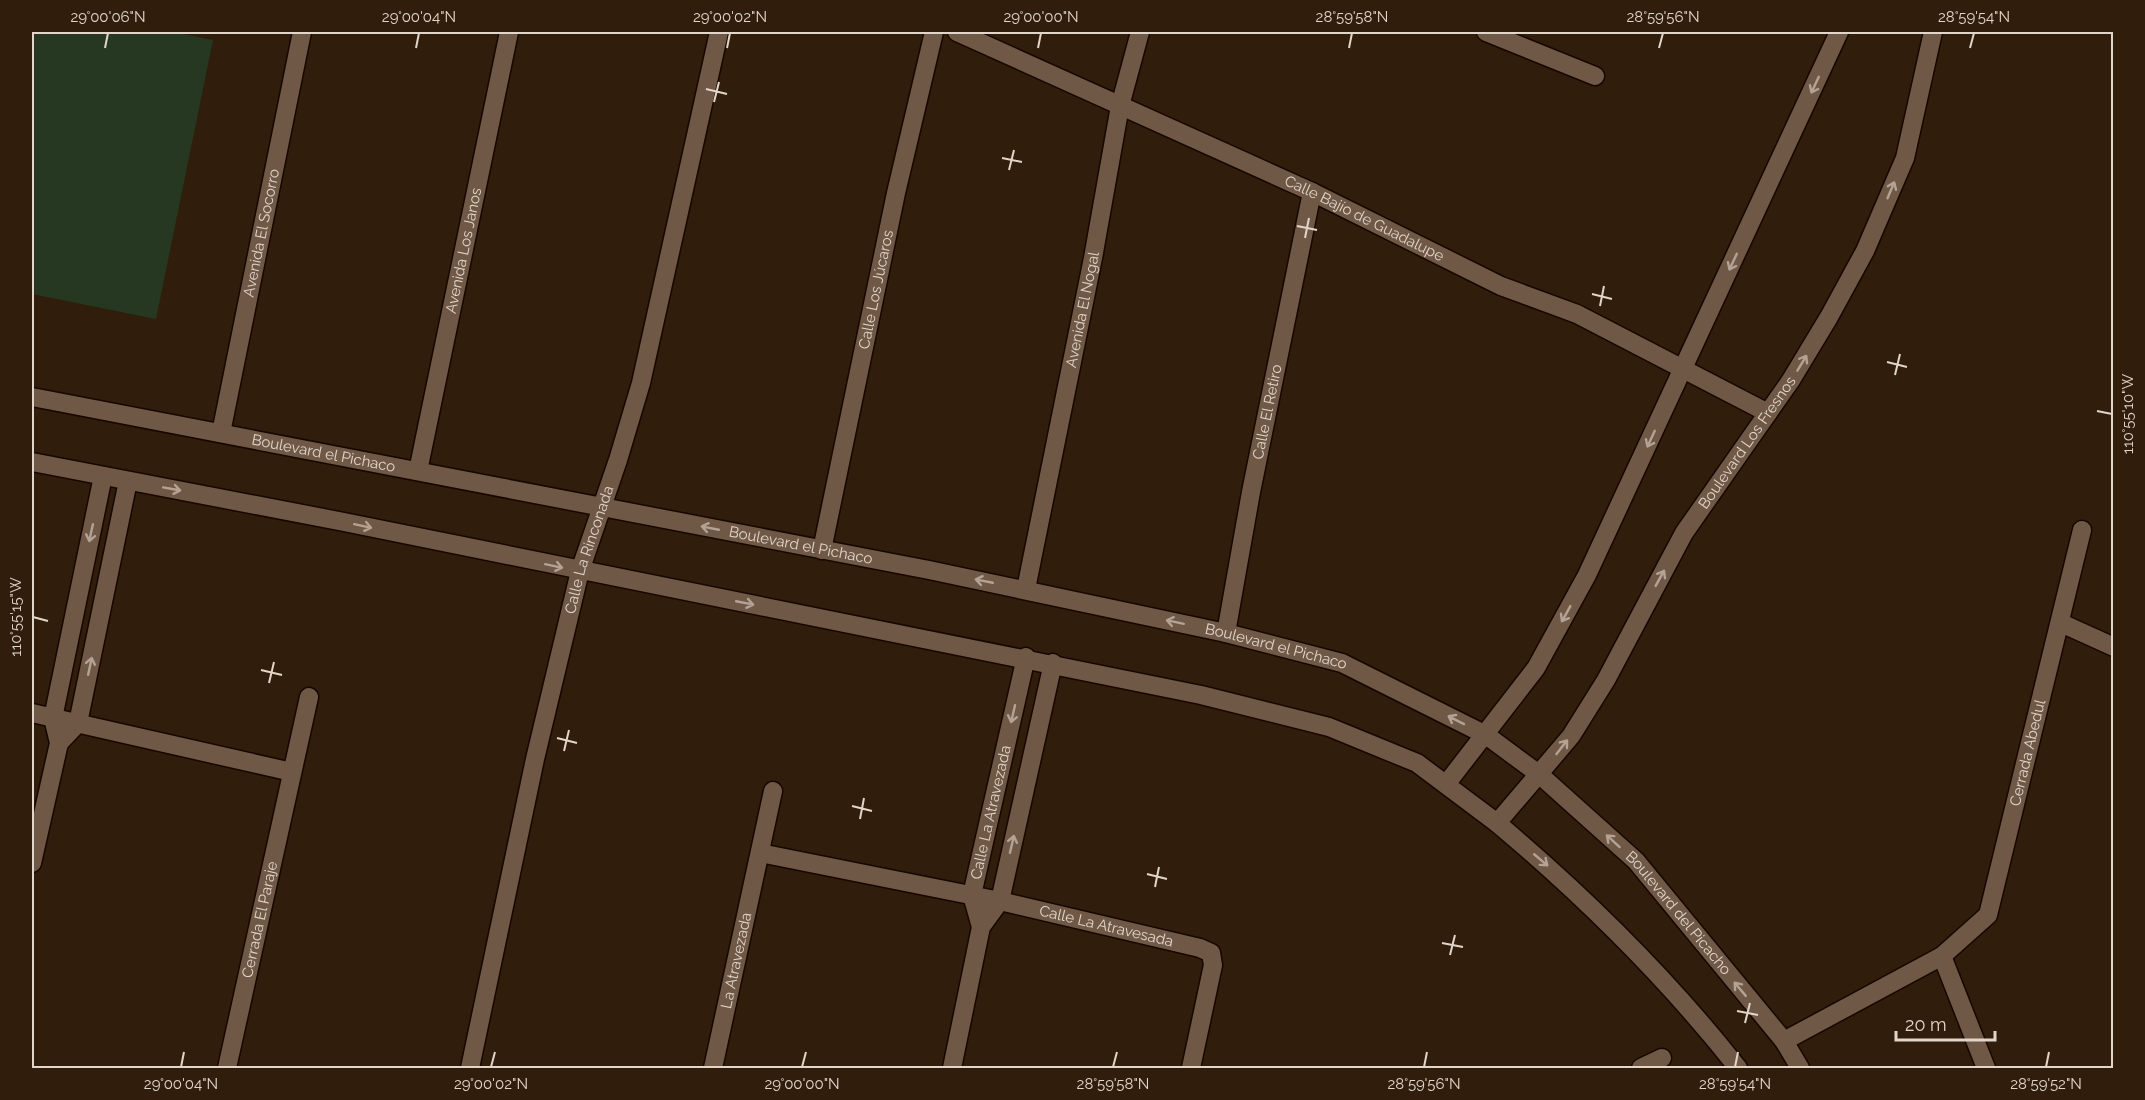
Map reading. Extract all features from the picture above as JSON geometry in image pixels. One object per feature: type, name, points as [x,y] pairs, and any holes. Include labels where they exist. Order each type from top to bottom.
[{"type":"street","name":"Avenida El Socorro","points":[[221,433],[302,32]]},
{"type":"street","name":"Avenida Los Janos","points":[[418,471],[509,32]]},
{"type":"street","name":"Calle La Rinconada","points":[[470,1068],[535,759],[580,571],[641,383],[719,32]]},
{"type":"street","name":"Calle Los Júcaros","points":[[822,550],[896,193],[934,32]]},
{"type":"street","name":"Calle Bajío de Guadalupe","points":[[957,32],[1312,192],[1501,286],[1577,314],[1768,413]]},
{"type":"street","name":"Avenida El Nogal","points":[[1026,589],[1093,258],[1120,106],[1140,32]]},
{"type":"street","points":[[1486,32],[1524,39],[1595,76]]},
{"type":"street","points":[[1447,783],[1536,668],[1581,585],[1839,32]]},
{"type":"street","name":"Boulevard Los Fresnos","points":[[1497,823],[1571,736],[1606,680],[1684,533],[1817,338],[1865,251],[1905,158],[1933,32]]},
{"type":"street","name":"Calle El Retiro","points":[[1226,633],[1251,492],[1312,192]]},
{"type":"street","name":"Boulevard el Pichaco","points":[[32,397],[1026,589],[1226,633],[1342,663],[1486,735],[1540,775]]},
{"type":"street","points":[[32,462],[1026,657],[1201,695],[1329,727],[1417,763],[1447,783],[1497,823],[1591,906],[1673,993],[1738,1068]]},
{"type":"street","points":[[60,743],[52,718],[103,476]]},
{"type":"street","points":[[32,862],[60,743],[78,723],[128,481]]},
{"type":"street","name":"Cerrada Abedul","points":[[1784,1041],[1942,956],[1988,915],[2082,530]]},
{"type":"street","points":[[2061,623],[2114,647]]},
{"type":"street","name":"Calle La Atravezada","points":[[760,853],[972,895],[1026,657]]},
{"type":"street","name":"Calle La Atravezada","points":[[999,901],[1053,663]]},
{"type":"street","name":"Cerrada El Paraje","points":[[227,1068],[309,697]]},
{"type":"street","points":[[32,713],[292,772]]},
{"type":"street","points":[[1004,753],[1031,759]]},
{"type":"street","name":"Boulevard del Picacho","points":[[1540,775],[1636,861],[1784,1041],[1800,1068]]},
{"type":"street","points":[[760,853],[773,791]]},
{"type":"street","name":"La Atravezada","points":[[713,1068],[760,853]]},
{"type":"street","points":[[972,895],[981,927]]},
{"type":"street","name":"Calle La Atravesada","points":[[972,895],[1200,948],[1212,953],[1213,965],[1191,1068]]},
{"type":"street","points":[[952,1068],[981,927],[999,901]]},
{"type":"street","points":[[1942,956],[1986,1068]]},
{"type":"street","points":[[1641,1068],[1662,1058]]},
{"type":"green space","points":[[32,32],[173,32],[213,40],[156,319],[32,294]]}]
